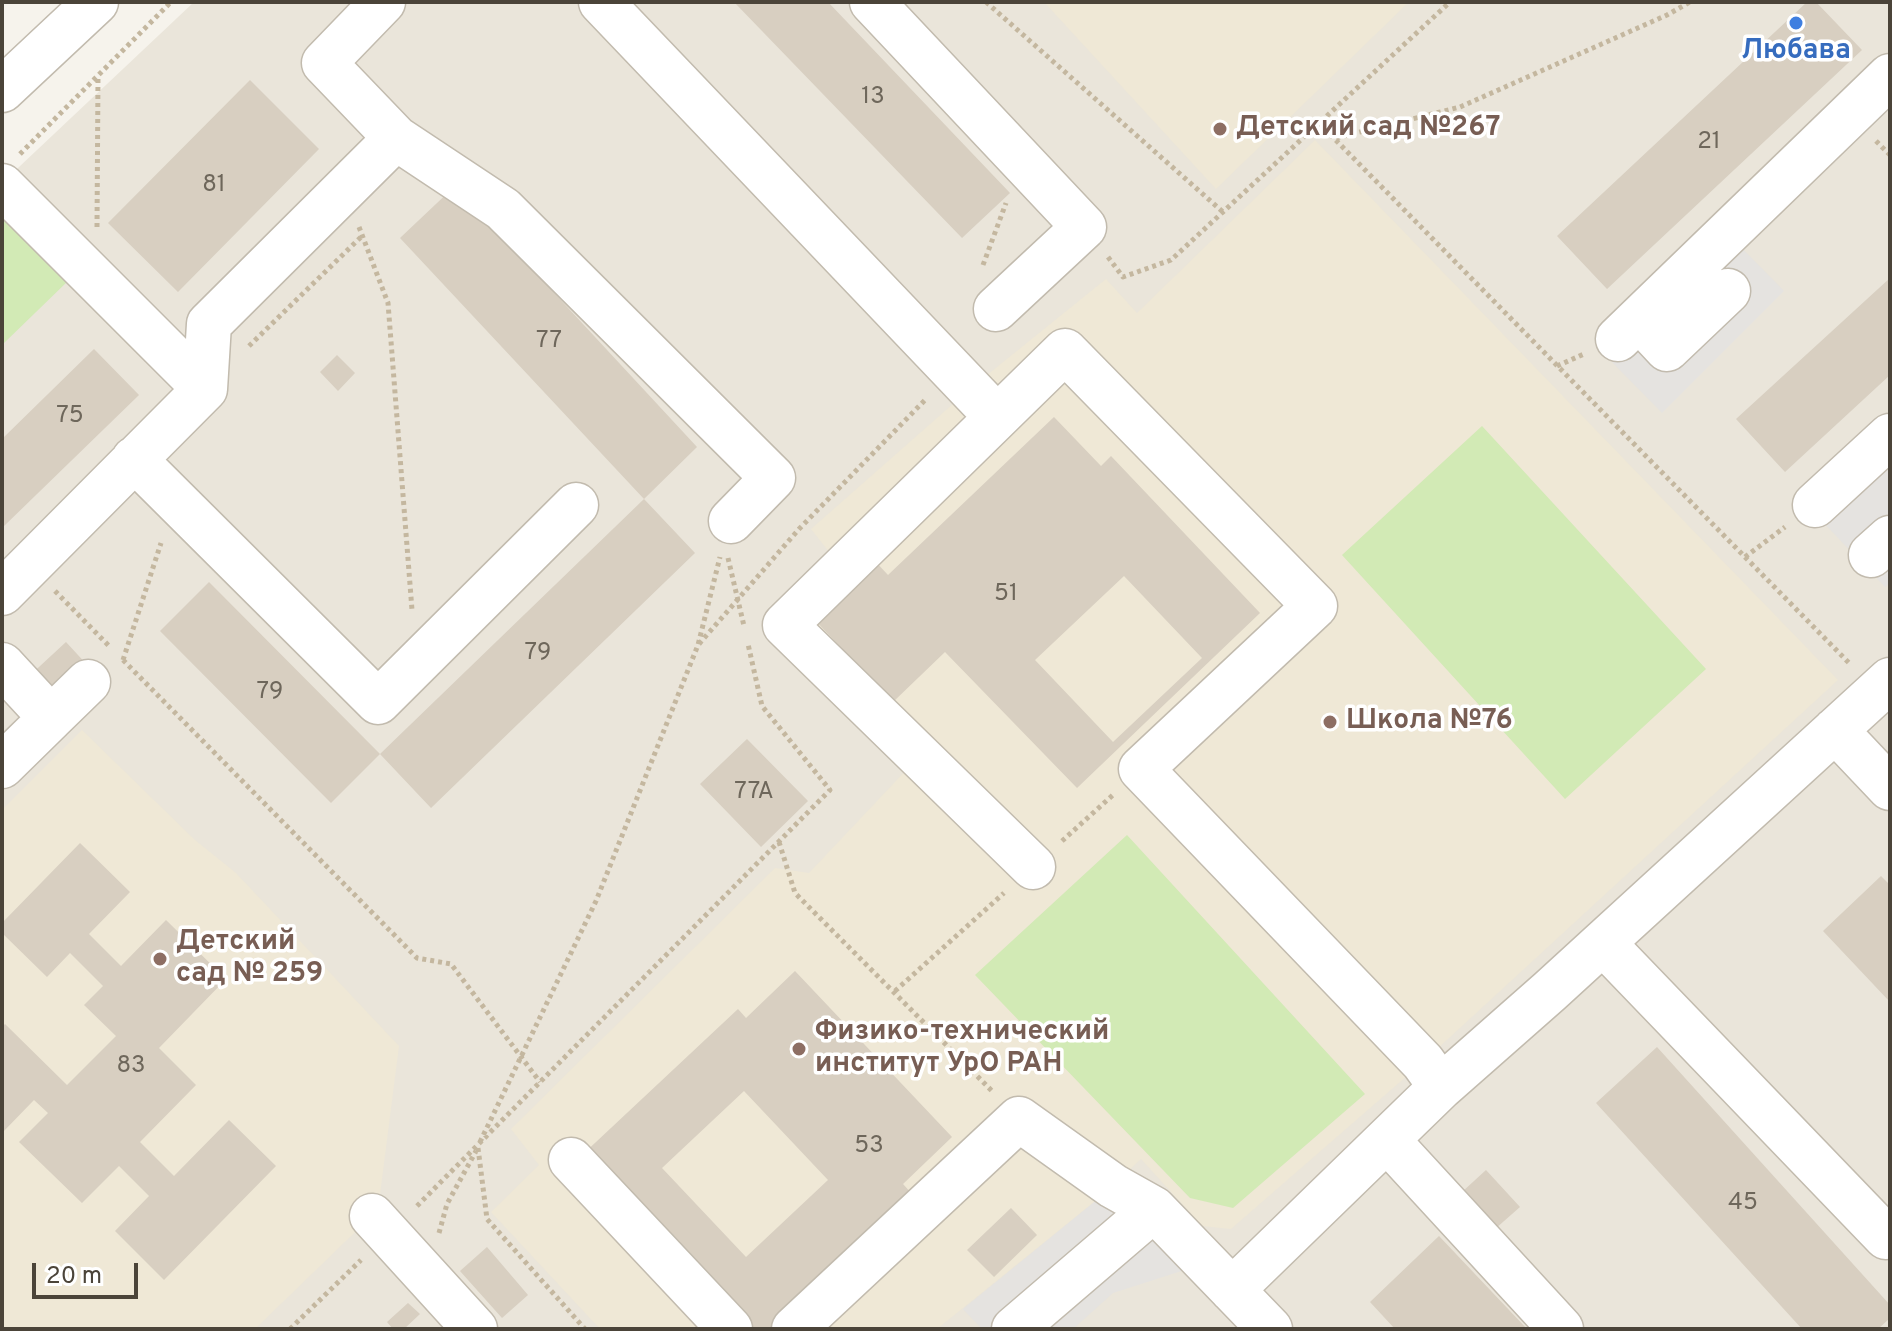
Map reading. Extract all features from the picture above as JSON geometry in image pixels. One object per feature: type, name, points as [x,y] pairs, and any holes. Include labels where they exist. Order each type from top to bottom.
[{"type":"street","points":[[2,90],[96,2]]},
{"type":"street","points":[[383,2],[324,63],[396,138],[503,209],[773,478],[727,532]]},
{"type":"street","points":[[601,2],[997,417]]},
{"type":"street","points":[[872,2],[1084,227],[988,293]]},
{"type":"street","points":[[1728,291],[1667,349],[1628,329],[1890,76]]},
{"type":"street","points":[[16,579],[205,389],[209,324],[396,138]]},
{"type":"street","points":[[7,173],[97,281],[205,389]]},
{"type":"street","points":[[1033,867],[785,625],[1065,351],[1315,606],[1141,769],[1423,1062],[1441,1087]]},
{"type":"street","points":[[1815,505],[1886,449]]},
{"type":"street","points":[[134,459],[378,702],[576,505]]},
{"type":"street","points":[[2,665],[51,718]]},
{"type":"street","points":[[2,766],[106,671]]},
{"type":"street","points":[[1232,1290],[1441,1087],[1884,686]]},
{"type":"street","points":[[1835,730],[1890,788]]},
{"type":"street","points":[[1603,943],[1886,1237],[1890,1233]]},
{"type":"street","points":[[794,1329],[1019,1119],[1113,1186],[1154,1209],[1270,1329]]},
{"type":"street","points":[[1388,1141],[1561,1329]]},
{"type":"street","points":[[571,1160],[730,1329]]},
{"type":"street","points":[[1014,1329],[1154,1209]]},
{"type":"street","points":[[380,1225],[475,1329]]},
{"type":"path","points":[[7,173],[171,2]]},
{"type":"path","points":[[986,2],[1223,212]]},
{"type":"path","points":[[1084,227],[1123,277],[1171,260],[1450,2]]},
{"type":"path","points":[[1335,138],[1460,107],[1690,2]]},
{"type":"path","points":[[97,281],[98,76]]},
{"type":"path","points":[[1319,123],[1745,557],[1884,686]]},
{"type":"path","points":[[988,293],[1022,161]]},
{"type":"path","points":[[344,189],[388,303],[416,663]]},
{"type":"path","points":[[205,389],[363,236]]},
{"type":"path","points":[[698,645],[799,529],[922,405],[947,363]]},
{"type":"path","points":[[106,671],[175,500]]},
{"type":"path","points":[[1745,557],[1815,505]]},
{"type":"path","points":[[290,1329],[380,1225],[478,1147],[830,790],[762,706],[737,598],[727,532]]},
{"type":"path","points":[[427,1278],[447,1204],[478,1147],[596,901],[698,645],[727,532]]},
{"type":"path","points":[[16,579],[106,671],[417,958],[451,964],[540,1082]]},
{"type":"path","points":[[779,842],[795,893],[1019,1119]]},
{"type":"path","points":[[478,1147],[487,1219],[585,1329]]},
{"type":"shaded area","points":[[194,2],[1890,2],[1890,1329],[2,1329],[2,183]]},
{"type":"shaded area","name":"Детский сад №267","points":[[1044,2],[1409,2],[1216,189]]},
{"type":"shaded area","name":"Школа №76","points":[[1315,140],[1838,680],[1423,1062],[1231,1229],[1202,1226],[1141,1159],[1104,1194],[937,1329],[600,1329],[491,1212],[539,1165],[511,1129],[775,868],[809,873],[911,765],[766,622],[833,557],[811,529],[971,388],[1106,279],[1137,313]]},
{"type":"shaded area","points":[[1734,240],[1784,291],[1662,413],[1612,362]]},
{"type":"shaded area","points":[[1890,444],[1890,583],[1885,587],[1816,515]]},
{"type":"shaded area","name":"Детский сад № 259","points":[[82,730],[195,840],[236,873],[399,1046],[378,1210],[255,1329],[2,1329],[2,810]]},
{"type":"shaded area","points":[[1104,1194],[1197,1266],[1113,1293],[1073,1329],[982,1329],[963,1309]]},
{"type":"green space","points":[[2,212],[69,280],[2,345]]},
{"type":"green space","points":[[1482,426],[1706,669],[1565,799],[1342,555]]},
{"type":"green space","points":[[1127,835],[1365,1094],[1233,1208],[1190,1198],[975,975]]},
{"type":"building","points":[[734,2],[828,2],[1010,193],[962,238]]},
{"type":"building","points":[[1807,2],[1816,2],[1862,50],[1607,289],[1557,236]]},
{"type":"building","points":[[250,80],[319,149],[178,292],[108,223]]},
{"type":"building","points":[[455,186],[697,447],[644,499],[400,238]]},
{"type":"building","points":[[1890,278],[1890,375],[1785,472],[1736,419]]},
{"type":"building","points":[[94,349],[139,395],[2,528],[2,439]]},
{"type":"building","points":[[337,355],[355,373],[338,391],[320,372]]},
{"type":"building","points":[[1054,417],[1101,466],[1111,456],[1260,613],[1077,788],[945,652],[893,702],[812,617],[873,559],[888,575]],"holes":[[[1124,576],[1202,658],[1113,742],[1035,660]]]},
{"type":"building","points":[[644,499],[695,553],[431,808],[380,754]]},
{"type":"building","points":[[209,582],[380,754],[331,803],[160,631]]},
{"type":"building","points":[[66,642],[89,667],[49,704],[26,679]]},
{"type":"building","points":[[747,739],[808,801],[761,847],[700,784]]},
{"type":"building","points":[[80,843],[130,892],[89,934],[121,966],[166,920],[226,979],[159,1048],[196,1085],[140,1142],[174,1176],[229,1120],[276,1166],[164,1280],[115,1231],[149,1196],[119,1166],[82,1203],[19,1142],[48,1113],[34,1100],[2,1133],[2,1027],[5,1024],[67,1085],[116,1036],[84,1005],[103,986],[70,953],[47,977],[2,933],[2,923]]},
{"type":"building","points":[[1881,876],[1890,885],[1890,1002],[1823,931]]},
{"type":"building","points":[[795,971],[952,1137],[903,1184],[912,1194],[769,1329],[742,1329],[580,1157],[738,1009],[746,1018]],"holes":[[[744,1091],[828,1180],[746,1257],[662,1168]]]},
{"type":"building","points":[[1657,1047],[1890,1305],[1890,1318],[1878,1329],[1802,1329],[1596,1103]]},
{"type":"building","points":[[1486,1170],[1520,1207],[1495,1229],[1462,1192]]},
{"type":"building","points":[[1011,1208],[1037,1235],[994,1277],[967,1250]]},
{"type":"building","points":[[1439,1236],[1527,1329],[1395,1329],[1370,1302]]},
{"type":"building","points":[[487,1247],[528,1295],[502,1318],[460,1271]]},
{"type":"building","points":[[408,1303],[420,1314],[404,1329],[393,1329],[387,1322]]},
{"type":"place","name":"Любава","points":[[1796,23]]},
{"type":"place","name":"Детский сад №267","points":[[1220,129]]},
{"type":"place","name":"Школа №76","points":[[1330,722]]},
{"type":"place","name":"Детский сад № 259","points":[[160,959]]},
{"type":"place","name":"Физико-технический институт УрО РАН","points":[[799,1049]]}]
